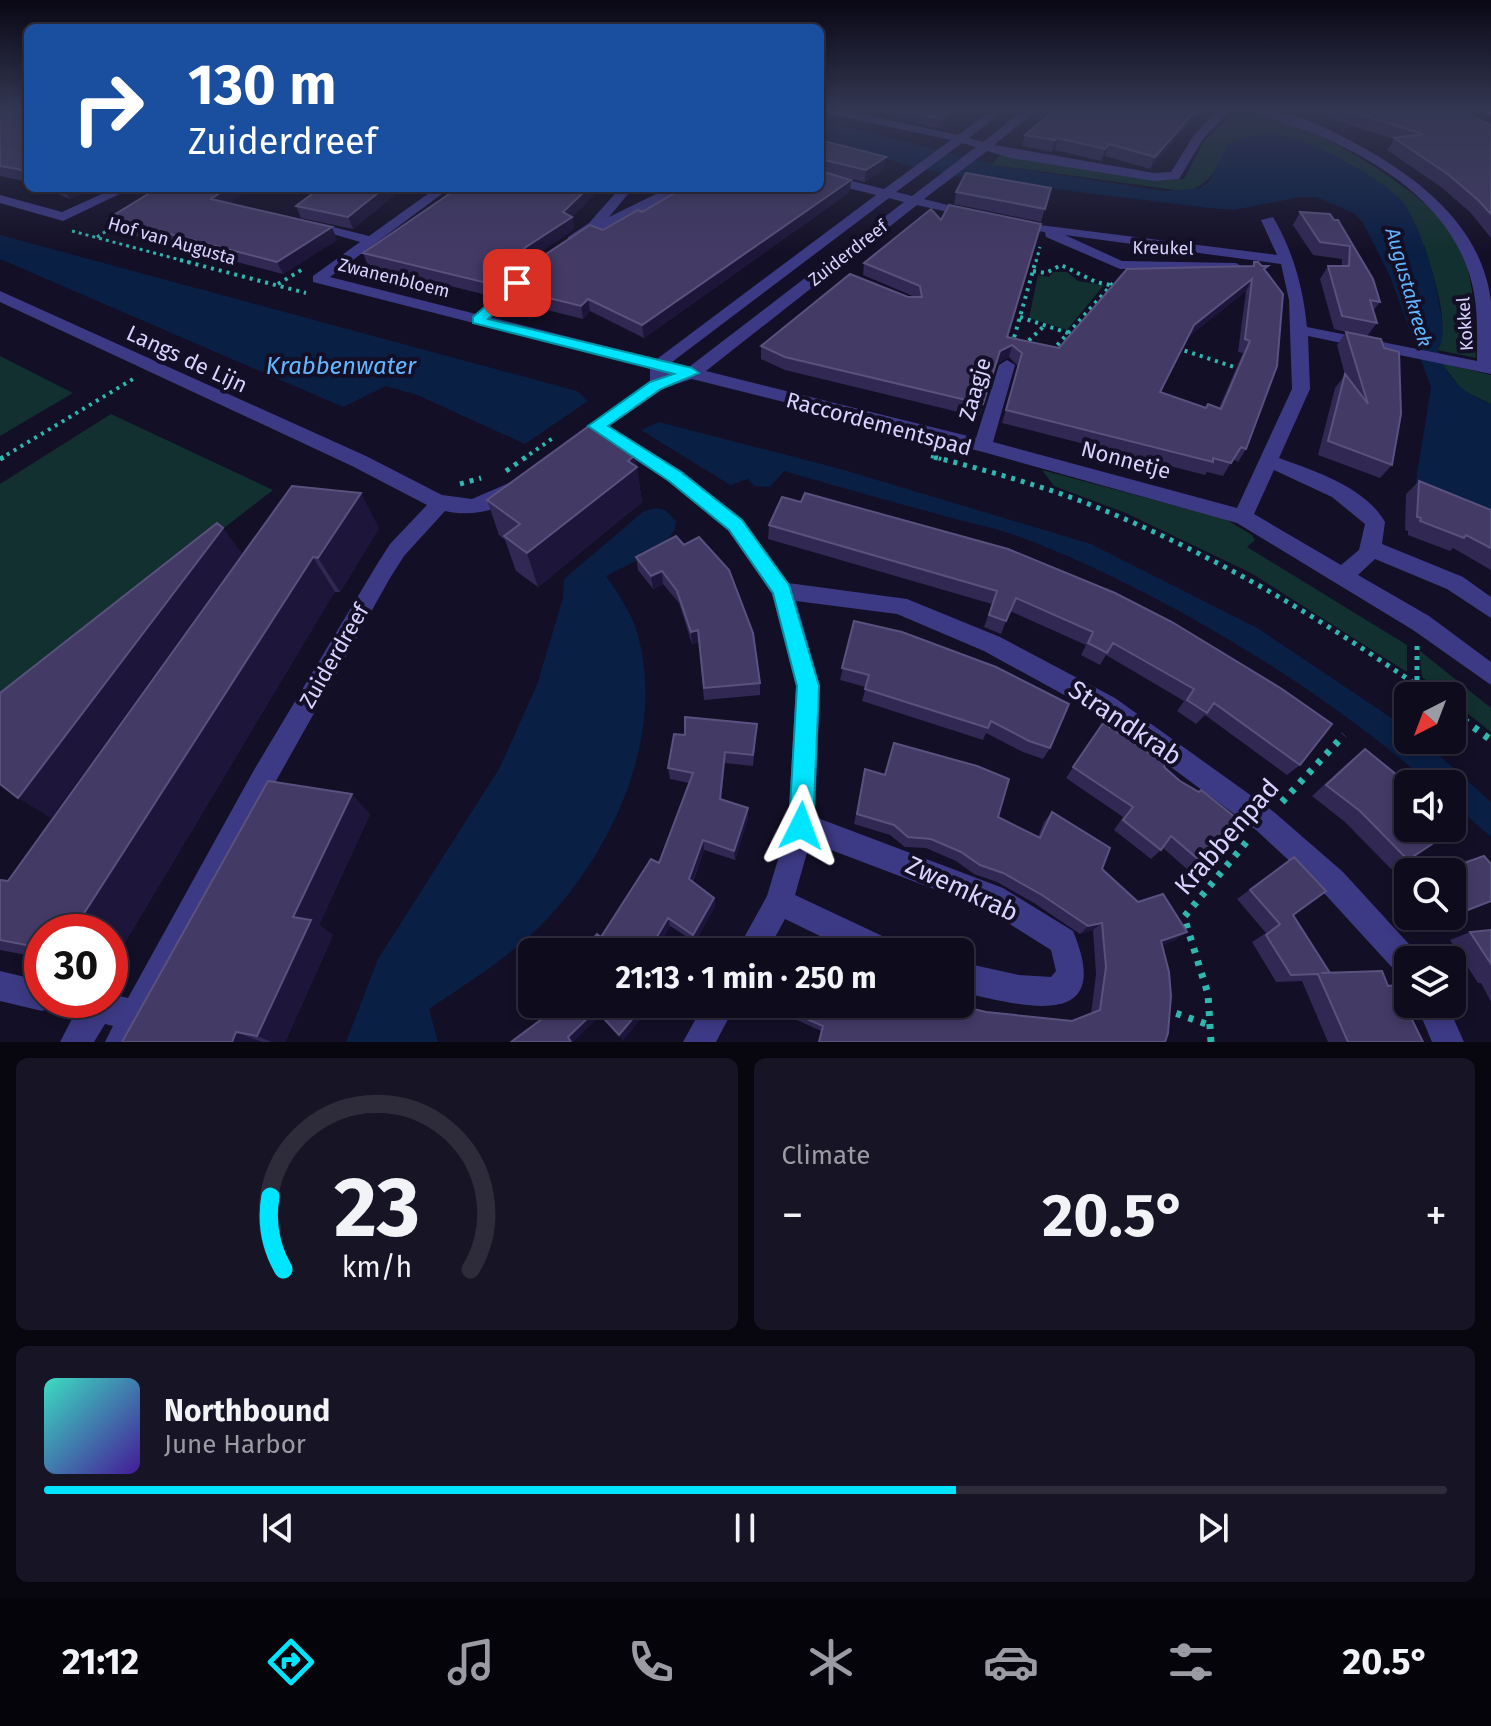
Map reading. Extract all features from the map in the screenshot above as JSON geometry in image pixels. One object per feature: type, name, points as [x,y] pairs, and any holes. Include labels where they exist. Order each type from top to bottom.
[{"type":"street","name":"Zuiderdreef","points":[[558,454],[657,376],[670,354],[938,157]]},
{"type":"street","name":"Zuiderdreef","points":[[692,373],[834,272],[971,157]]},
{"type":"street","points":[[1016,157],[1154,177],[1175,176],[1186,157]]},
{"type":"street","name":"Kokkel","points":[[1371,157],[1423,194],[1458,232],[1480,285],[1488,368]]},
{"type":"street","points":[[824,178],[889,195]]},
{"type":"street","points":[[0,199],[63,217],[117,192]]},
{"type":"street","name":"Zwanenbloem","points":[[438,192],[318,279],[478,320],[657,376],[692,373]]},
{"type":"street","points":[[559,249],[594,226],[624,192]]},
{"type":"street","points":[[594,226],[618,219],[670,192]]},
{"type":"street","name":"Kreukel","points":[[889,195],[1045,230],[1066,230],[1287,264]]},
{"type":"street","points":[[1243,517],[1301,389],[1297,300],[1287,264],[1268,220]]},
{"type":"street","points":[[294,222],[368,240]]},
{"type":"street","name":"Kreukel","points":[[1045,230],[1111,263],[1128,266],[1287,264]]},
{"type":"street","points":[[478,320],[536,265]]},
{"type":"street","name":"Langs de Lijn","points":[[0,296],[151,368],[373,467],[442,502]]},
{"type":"street","points":[[1300,330],[1488,368]]},
{"type":"street","name":"Zaagje","points":[[983,446],[1007,365]]},
{"type":"street","name":"Nonnetje","points":[[692,373],[983,446],[1243,517],[1421,623],[1491,675]]},
{"type":"street","points":[[596,426],[675,476],[735,525],[782,591],[808,686],[801,826],[779,902],[759,938]]},
{"type":"street","points":[[1269,461],[1325,483],[1355,500],[1375,522],[1372,549],[1367,559],[1341,574]]},
{"type":"street","points":[[442,502],[457,507],[474,507],[493,501],[519,483]]},
{"type":"street","name":"Zuiderdreef","points":[[121,1042],[263,779],[383,572],[397,550],[442,502]]},
{"type":"street","points":[[1372,549],[1455,583],[1491,609]]},
{"type":"street","name":"Strandkrab","points":[[782,591],[899,605],[992,644],[1107,706],[1265,821],[1333,882],[1394,949]]},
{"type":"street","name":"Zwemkrab","points":[[801,826],[993,898],[1063,941],[1072,976],[1057,992],[1019,990],[974,980]]},
{"type":"street","points":[[779,902],[855,938]]},
{"type":"street","points":[[0,986],[24,992]]},
{"type":"street","points":[[128,1014],[136,1015]]},
{"type":"street","points":[[76,1042],[91,1018]]},
{"type":"street","points":[[699,1042],[713,1018]]},
{"type":"street","points":[[1437,1018],[1448,1042]]},
{"type":"path","name":"Hof van Augusta","points":[[122,221],[96,237],[318,296]]},
{"type":"path","name":"Zaagje","points":[[1007,365],[1040,248]]},
{"type":"path","points":[[1033,271],[1046,273],[1061,265],[1096,282],[1111,285]]},
{"type":"path","name":"Zaagje","points":[[1012,345],[1052,351],[1128,266]]},
{"type":"path","points":[[1020,317],[1068,333]]},
{"type":"path","name":"Zaagje","points":[[1022,346],[1045,325]]},
{"type":"path","points":[[1168,345],[1246,371]]},
{"type":"path","points":[[0,459],[151,368]]},
{"type":"path","name":"Raccordementspad","points":[[918,452],[1009,477],[1109,512],[1254,581],[1412,682]]},
{"type":"path","points":[[1417,682],[1415,656],[1421,623]]},
{"type":"path","points":[[1466,721],[1491,740]]},
{"type":"path","name":"Krabbenpad","points":[[1211,1042],[1212,1026],[1204,977],[1184,917],[1265,821],[1344,735]]},
{"type":"path","points":[[1156,1006],[1212,1026]]},
{"type":"green space","points":[[999,157],[1011,157],[1163,180],[1184,179],[1196,157],[1222,157],[1206,181],[1183,191],[986,164],[993,163]]},
{"type":"green space","points":[[1253,157],[1358,157],[1415,195],[1452,232],[1466,262],[1474,309],[1476,358],[1437,350],[1441,339],[1442,313],[1424,245]]},
{"type":"green space","points":[[1053,272],[1067,272],[1078,281],[1104,285],[1067,330],[1029,318],[1038,275],[1049,277]]},
{"type":"green space","points":[[0,356],[73,393],[0,436]]},
{"type":"green space","points":[[1441,363],[1491,375],[1491,404],[1463,391]]},
{"type":"green space","points":[[111,414],[273,490],[0,702],[0,484]]},
{"type":"green space","points":[[1042,470],[1225,519],[1252,535],[1255,540],[1247,547],[1407,645],[1407,672],[1251,573],[1126,513],[1054,486]]},
{"type":"green space","points":[[1419,650],[1459,682],[1428,682],[1422,677]]},
{"type":"green space","points":[[1466,688],[1491,708],[1491,732],[1466,712]]},
{"type":"water","name":"Augustakreek","points":[[880,157],[963,157],[999,166],[1165,191],[1200,188],[1210,180],[1222,157],[1336,157],[1360,169],[1401,200],[1413,219],[1436,287],[1442,325],[1438,350],[1446,369],[1457,384],[1491,404],[1491,519],[1415,487],[1431,387],[1389,274],[1363,223],[1354,213],[1316,197],[1300,197],[1234,210],[966,178]]},
{"type":"water","name":"Krabbenwater","points":[[0,235],[577,391],[588,401],[525,444],[417,395],[386,386],[343,407],[0,259]]},
{"type":"water","points":[[659,422],[837,468],[1091,544],[1259,629],[1394,720],[1394,754],[1339,712],[1237,644],[1076,560],[1013,534],[784,471],[770,487],[754,486],[748,479],[730,485],[641,430]]},
{"type":"water","points":[[656,508],[665,510],[676,521],[674,530],[660,546],[606,576],[636,629],[644,667],[645,706],[640,744],[630,782],[596,854],[574,887],[527,938],[518,938],[518,946],[429,1009],[438,1042],[346,1042],[378,959],[499,769],[537,685],[563,598],[564,579],[644,511]]},
{"type":"water","points":[[1394,754],[1438,754],[1455,770],[1413,770]]},
{"type":"water","points":[[1466,780],[1491,802],[1491,837],[1466,815]]},
{"type":"building","points":[[0,157],[24,157],[24,171],[0,166]]},
{"type":"building","points":[[824,157],[886,157],[866,170],[824,160]]},
{"type":"building","points":[[1422,157],[1491,157],[1491,214],[1478,200]]},
{"type":"building","points":[[824,172],[851,180],[642,325],[588,299],[581,306],[508,288],[540,258],[590,225],[603,230],[638,210],[642,212],[676,192],[824,192]]},
{"type":"building","points":[[966,173],[1051,188],[1045,209],[956,192]]},
{"type":"building","points":[[151,192],[221,192],[211,199],[332,227],[277,262],[109,218]]},
{"type":"building","points":[[315,192],[379,192],[348,217],[296,206]]},
{"type":"building","points":[[452,192],[584,192],[563,212],[572,217],[526,247],[487,283],[363,253]]},
{"type":"building","points":[[949,205],[1041,224],[1007,337],[1059,348],[1127,269],[1254,266],[1254,262],[1268,266],[1264,269],[1283,294],[1277,366],[1246,449],[1241,447],[1231,463],[1213,458],[1213,462],[1006,410],[1022,353],[1012,345],[1000,351],[983,404],[785,357],[761,346],[850,274],[908,297],[922,297],[920,286],[864,263],[931,209],[941,220]],"holes":[[[1252,279],[1245,339],[1250,341],[1221,409],[1208,404],[1206,408],[1160,392],[1194,325]]]},
{"type":"building","points":[[1300,212],[1330,214],[1338,220],[1373,279],[1380,302],[1370,300],[1377,323],[1342,316],[1328,266],[1349,266],[1350,246],[1320,242]]},
{"type":"building","points":[[1346,332],[1381,339],[1384,348],[1399,352],[1401,414],[1392,465],[1328,441],[1345,374],[1368,404]]},
{"type":"building","points":[[589,426],[635,455],[628,461],[637,467],[527,553],[504,536],[520,524],[487,500]]},
{"type":"building","points":[[1419,481],[1491,510],[1491,548],[1466,535],[1464,538],[1420,521],[1421,518],[1417,517]]},
{"type":"building","points":[[292,486],[361,493],[318,558],[313,557],[84,914],[24,914],[24,945],[0,940],[0,880],[8,881]]},
{"type":"building","points":[[805,493],[1008,549],[1115,593],[1172,622],[1282,689],[1332,724],[1300,765],[1214,703],[1207,713],[1187,700],[1194,689],[1113,643],[1107,653],[1088,643],[1093,632],[1016,598],[1006,621],[989,615],[997,591],[769,525],[782,497],[801,502]]},
{"type":"building","points":[[217,523],[223,528],[18,798],[0,784],[0,693]]},
{"type":"building","points":[[676,536],[684,545],[699,537],[729,570],[753,633],[760,683],[704,688],[698,630],[691,632],[677,591],[662,571],[651,576],[636,557]]},
{"type":"building","points":[[854,621],[902,632],[996,667],[1069,704],[1050,748],[991,721],[988,728],[865,689],[869,675],[842,668]]},
{"type":"building","points":[[685,717],[757,724],[753,755],[725,752],[720,799],[748,808],[734,851],[703,840],[689,879],[714,898],[693,935],[668,918],[656,938],[593,938],[597,934],[601,937],[651,859],[659,863],[693,773],[668,768],[674,734],[685,735]]},
{"type":"building","points":[[1103,723],[1166,764],[1164,767],[1180,781],[1199,792],[1201,790],[1235,817],[1199,860],[1171,836],[1161,850],[1123,820],[1133,807],[1073,767]]},
{"type":"building","points":[[894,743],[977,766],[1009,779],[998,817],[1040,838],[1052,812],[1110,848],[1102,869],[1138,902],[1163,894],[1187,932],[1161,941],[1171,996],[1165,1042],[819,1042],[823,1026],[805,1018],[974,1018],[974,1009],[1072,1021],[1100,1010],[1106,967],[1102,923],[1088,926],[1042,895],[1003,873],[980,865],[961,852],[931,839],[908,837],[894,825],[857,814],[865,769],[885,775]]},
{"type":"building","points":[[1365,749],[1394,773],[1394,842],[1435,842],[1406,858],[1360,811],[1326,785]]},
{"type":"building","points":[[268,781],[352,794],[293,917],[311,920],[257,1036],[236,1032],[232,1042],[122,1042]]},
{"type":"building","points":[[1484,856],[1491,864],[1491,901],[1466,911],[1466,862]]},
{"type":"building","points":[[1294,857],[1326,891],[1293,915],[1330,973],[1382,971],[1388,986],[1394,985],[1394,1018],[1411,1018],[1423,1042],[1348,1042],[1318,974],[1291,975],[1266,935],[1280,924],[1250,890]]},
{"type":"building","points":[[1491,930],[1491,964],[1470,932]]},
{"type":"building","points":[[543,1018],[588,1018],[568,1037],[571,1042],[511,1042]]},
{"type":"building","points":[[603,1018],[633,1018],[619,1035]]},
{"type":"route","points":[[517,283],[478,320],[692,373],[655,385],[596,426],[675,476],[735,525],[782,591],[808,686],[801,826]]}]
